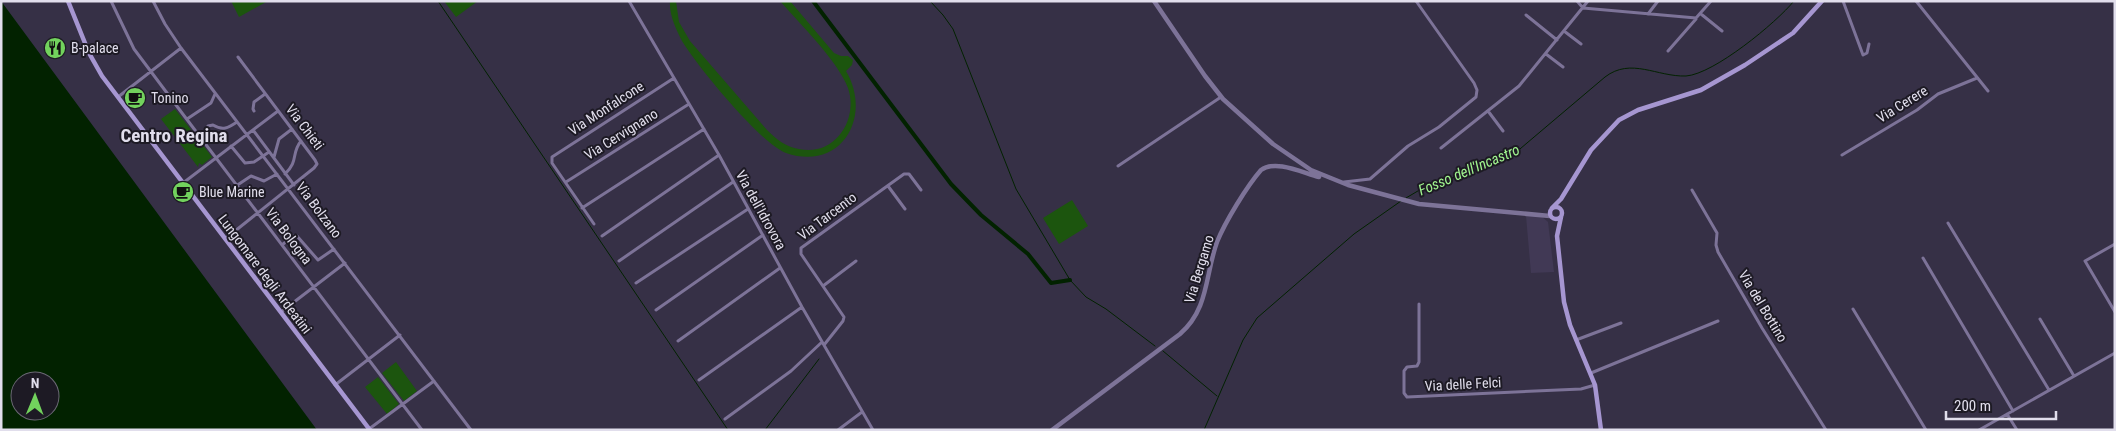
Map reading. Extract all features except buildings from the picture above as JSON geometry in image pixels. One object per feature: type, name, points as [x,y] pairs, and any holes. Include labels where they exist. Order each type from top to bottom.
[{"type":"main road","name":"Lungomare degli Ardeatini","points":[[68,1],[95,64],[118,98],[370,429]]},
{"type":"main road","points":[[1558,229],[1551,217],[1551,209],[1561,199],[1584,160],[1608,130],[1619,120],[1638,110],[1701,90],[1745,66],[1793,33],[1822,1]]},
{"type":"main road","points":[[1561,199],[1561,217],[1558,229],[1562,296],[1567,318],[1595,386],[1601,430]]},
{"type":"main road","points":[[1551,209],[1558,208],[1561,210]]},
{"type":"main road","points":[[1551,217],[1557,220],[1561,217]]},
{"type":"street","name":"Via Bologna","points":[[111,1],[131,46],[150,73],[187,119],[422,430]]},
{"type":"street","name":"Via Bolzano","points":[[153,1],[181,48],[471,430]]},
{"type":"street","name":"Via dell'Idrovora","points":[[629,1],[704,129],[780,268],[873,430]]},
{"type":"street","points":[[1154,1],[1221,96],[1248,123],[1282,151],[1311,170],[1341,183],[1415,203],[1437,207],[1542,214],[1551,217]]},
{"type":"street","points":[[1341,183],[1370,179],[1411,143],[1437,128],[1476,97],[1476,85],[1416,1]]},
{"type":"street","points":[[1578,1],[1582,8]]},
{"type":"street","points":[[1441,148],[1519,86],[1588,1]]},
{"type":"street","points":[[1647,14],[1658,1]]},
{"type":"street","points":[[1668,51],[1711,1]]},
{"type":"street","points":[[1843,1],[1863,55],[1867,53],[1869,44]]},
{"type":"street","points":[[1916,1],[1988,91]]},
{"type":"street","points":[[1582,8],[1696,18]]},
{"type":"street","points":[[1701,14],[1722,31]]},
{"type":"street","points":[[1526,15],[1558,40]]},
{"type":"street","points":[[1564,31],[1580,44]]},
{"type":"street","points":[[118,98],[181,48]]},
{"type":"street","points":[[1546,54],[1563,67]]},
{"type":"street","name":"Via Chieti","points":[[224,239],[294,185],[317,164],[238,57]]},
{"type":"street","name":"Via Monfalcone","points":[[566,182],[551,159],[674,78]]},
{"type":"street","name":"Via Cerere","points":[[1842,155],[1917,110],[1938,94],[1977,78]]},
{"type":"street","points":[[187,119],[211,103],[215,93]]},
{"type":"street","points":[[254,111],[252,106],[254,102],[265,94]]},
{"type":"street","points":[[1118,166],[1221,96]]},
{"type":"street","name":"Via Cervignano","points":[[566,182],[689,104]]},
{"type":"street","points":[[183,183],[278,111]]},
{"type":"street","points":[[1488,111],[1503,132]]},
{"type":"street","points":[[208,126],[213,125],[226,129],[237,122]]},
{"type":"street","points":[[274,158],[279,139],[292,129]]},
{"type":"street","points":[[582,208],[704,129]]},
{"type":"street","points":[[253,130],[294,185]]},
{"type":"street","points":[[285,174],[294,163],[296,149],[301,141]]},
{"type":"street","points":[[231,146],[244,163],[254,162],[269,152]]},
{"type":"street","points":[[602,236],[719,156]]},
{"type":"street","name":"Via Bergamo","points":[[1052,430],[1180,334],[1190,324],[1198,312],[1206,292],[1215,251],[1222,231],[1262,169],[1267,166],[1276,166],[1341,183]]},
{"type":"street","name":"Via Tarcento","points":[[823,344],[844,318],[801,254],[801,248],[908,173],[921,190]]},
{"type":"street","points":[[236,186],[251,176],[264,181],[277,174]]},
{"type":"street","points":[[566,182],[594,224]]},
{"type":"street","points":[[619,261],[733,182]]},
{"type":"street","points":[[888,186],[905,209]]},
{"type":"street","name":"Via del Bottino","points":[[1692,190],[1717,233],[1716,246],[1718,252],[1762,328],[1826,430]]},
{"type":"street","points":[[636,284],[748,209]]},
{"type":"street","points":[[1542,214],[1551,209]]},
{"type":"street","points":[[1948,222],[2049,390]]},
{"type":"street","points":[[656,310],[762,235]]},
{"type":"street","points":[[282,245],[297,236],[318,260],[334,249]]},
{"type":"street","points":[[2115,244],[2085,261],[2115,312]]},
{"type":"street","points":[[1923,258],[2013,411]]},
{"type":"street","points":[[823,286],[856,261]]},
{"type":"street","points":[[280,313],[345,263]]},
{"type":"street","points":[[678,341],[780,268]]},
{"type":"street","name":"Via delle Felci","points":[[1419,304],[1419,362],[1417,366],[1408,367],[1404,370],[1404,392],[1407,398],[1579,389],[1595,386]]},
{"type":"street","points":[[699,380],[802,307]]},
{"type":"street","points":[[1852,309],[1926,430]]},
{"type":"street","points":[[2040,319],[2074,376]]},
{"type":"street","points":[[1590,373],[1718,321]]},
{"type":"street","points":[[1576,340],[1621,322]]},
{"type":"street","points":[[335,385],[400,335]]},
{"type":"street","points":[[725,419],[792,371],[823,344]]},
{"type":"street","points":[[1979,430],[2115,353]]},
{"type":"street","points":[[370,429],[434,381]]},
{"type":"street","points":[[838,430],[862,412]]},
{"type":"street","points":[[2007,414],[2017,430]]},
{"type":"shaded area","points":[[1,1],[317,430],[1,430]]},
{"type":"shaded area","points":[[1526,216],[1541,216],[1548,222],[1554,272],[1531,273]]},
{"type":"green space","points":[[231,1],[268,1],[239,17]]},
{"type":"green space","points":[[444,1],[478,1],[456,17]]},
{"type":"green space","points":[[670,1],[676,1],[679,22],[690,41],[767,130],[790,146],[812,150],[833,142],[841,134],[850,112],[850,100],[848,88],[836,66],[780,1],[790,1],[834,53],[848,56],[853,60],[852,65],[846,71],[853,89],[856,106],[853,122],[847,136],[836,148],[822,155],[805,157],[786,153],[775,147],[730,103],[690,53],[673,22]]},
{"type":"green space","points":[[175,109],[212,157],[202,165],[199,163],[198,167],[161,119]]},
{"type":"green space","points":[[1072,200],[1088,226],[1059,244],[1043,218]]},
{"type":"green space","points":[[396,362],[417,391],[404,401],[382,373]]},
{"type":"green space","points":[[378,377],[399,404],[387,414],[365,387]]},
{"type":"waterway","points":[[438,1],[728,430]]},
{"type":"waterway","points":[[813,1],[951,184],[981,215],[1028,254],[1051,283],[1070,280]]},
{"type":"waterway","points":[[930,1],[953,29],[1016,189],[1070,280],[1086,297],[1106,309],[1155,346]]},
{"type":"waterway","name":"Fosso dell'Incastro","points":[[1406,198],[1428,185],[1473,172],[1514,154],[1605,77],[1615,71],[1634,68],[1675,76],[1686,76],[1712,67],[1759,34],[1794,1]]},
{"type":"waterway","name":"Fosso dell'Incastro","points":[[1204,430],[1243,340],[1257,318],[1354,234],[1401,201]]},
{"type":"waterway","points":[[1163,351],[1217,396]]},
{"type":"waterway","points":[[765,430],[819,359]]},
{"type":"place","name":"B-palace","points":[[55,48]]},
{"type":"place","name":"Tonino","points":[[135,98]]},
{"type":"place","name":"Blue Marine","points":[[183,192]]},
{"type":"district","name":"Centro Regina","points":[[174,135]]}]
